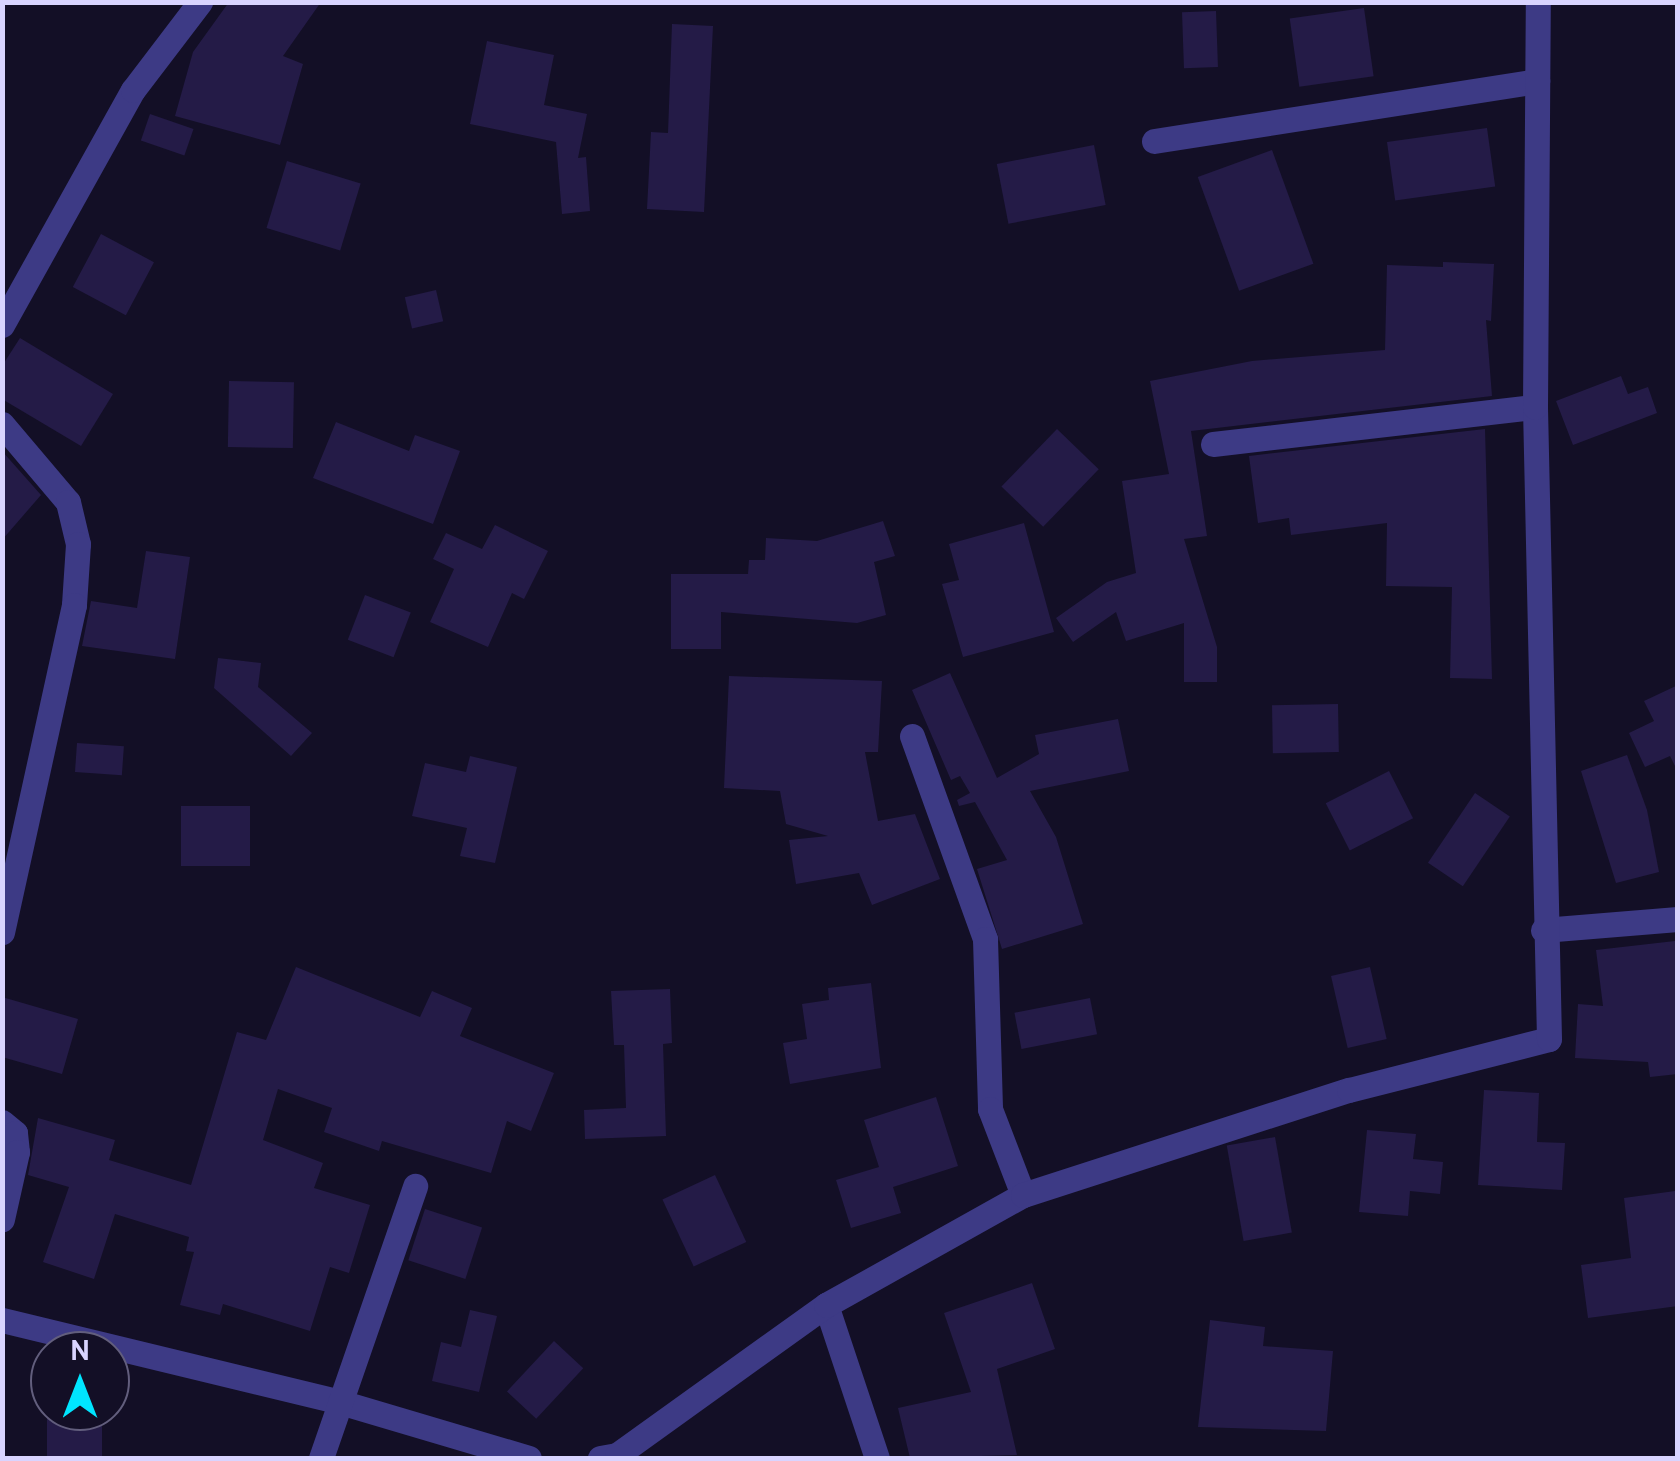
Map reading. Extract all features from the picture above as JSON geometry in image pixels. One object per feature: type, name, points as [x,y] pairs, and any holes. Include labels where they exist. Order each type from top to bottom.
[{"type":"street","points":[[2,325],[134,90],[200,2]]},
{"type":"street","points":[[600,1458],[617,1455],[826,1305],[1022,1195],[1349,1090],[1549,1039],[1543,930],[1534,407],[1538,2]]},
{"type":"street","points":[[1154,142],[1538,80]]},
{"type":"street","points":[[1213,444],[1534,407]]},
{"type":"street","points":[[2,424],[68,502],[78,544],[74,605],[2,932]]},
{"type":"street","points":[[912,736],[985,939],[990,1109],[1022,1195]]},
{"type":"street","points":[[1543,930],[1678,920]]},
{"type":"street","points":[[2,1122],[15,1133],[17,1152],[2,1218]]},
{"type":"street","points":[[321,1458],[415,1186]]},
{"type":"street","points":[[826,1305],[877,1458]]},
{"type":"street","points":[[2,1320],[340,1402],[521,1458]]},
{"type":"building","points":[[229,2],[321,2],[283,56],[303,64],[280,145],[175,116],[193,52]]},
{"type":"building","points":[[1364,8],[1374,76],[1299,87],[1290,18]]},
{"type":"building","points":[[1216,11],[1218,67],[1184,68],[1182,12]]},
{"type":"building","points":[[672,24],[713,26],[704,212],[647,209],[651,132],[668,133]]},
{"type":"building","points":[[487,41],[554,55],[544,105],[587,114],[578,158],[586,157],[590,211],[562,214],[556,142],[470,124]]},
{"type":"building","points":[[150,114],[193,129],[184,155],[141,140]]},
{"type":"building","points":[[1487,128],[1495,186],[1395,200],[1387,142]]},
{"type":"building","points":[[1094,145],[1106,205],[1008,224],[997,164]]},
{"type":"building","points":[[1272,150],[1313,264],[1239,291],[1198,177]]},
{"type":"building","points":[[287,161],[361,184],[340,250],[267,228]]},
{"type":"building","points":[[101,234],[154,262],[126,315],[73,287]]},
{"type":"building","points":[[1443,262],[1494,264],[1491,321],[1486,320],[1492,396],[1191,431],[1207,536],[1184,539],[1217,647],[1217,682],[1184,682],[1184,623],[1126,641],[1116,612],[1073,642],[1056,618],[1107,582],[1136,573],[1122,481],[1169,474],[1150,381],[1252,361],[1385,350],[1387,265],[1443,267]]},
{"type":"building","points":[[436,290],[443,321],[412,328],[405,297]]},
{"type":"building","points":[[20,338],[113,394],[81,446],[2,399],[2,366]]},
{"type":"building","points":[[1621,376],[1628,394],[1648,387],[1657,413],[1573,445],[1556,401]]},
{"type":"building","points":[[229,381],[294,382],[293,448],[228,447]]},
{"type":"building","points":[[336,422],[409,451],[415,435],[460,451],[433,524],[313,478]]},
{"type":"building","points":[[1057,429],[1099,469],[1043,527],[1001,487]]},
{"type":"building","points":[[1485,429],[1492,679],[1450,678],[1452,587],[1386,586],[1387,523],[1291,535],[1289,518],[1258,523],[1249,456]]},
{"type":"building","points":[[2,451],[41,495],[2,540]]},
{"type":"building","points":[[883,521],[895,556],[874,562],[886,615],[857,623],[721,612],[721,649],[671,649],[671,574],[748,574],[749,560],[765,560],[766,538],[817,541]]},
{"type":"building","points":[[1024,523],[1054,632],[963,657],[942,584],[959,580],[949,544]]},
{"type":"building","points":[[495,525],[548,551],[524,599],[512,593],[488,647],[430,622],[454,569],[433,559],[446,533],[482,549]]},
{"type":"building","points":[[146,551],[190,557],[175,659],[82,646],[91,601],[137,608]]},
{"type":"building","points":[[365,595],[411,613],[394,657],[348,640]]},
{"type":"building","points":[[218,658],[261,663],[258,687],[312,733],[291,756],[214,688]]},
{"type":"building","points":[[950,673],[997,778],[1039,754],[1035,735],[1118,719],[1129,771],[1030,791],[1056,837],[1083,924],[1002,949],[977,869],[1007,860],[975,802],[959,806],[957,800],[970,793],[960,776],[951,780],[912,690]]},
{"type":"building","points":[[729,676],[882,681],[878,752],[865,752],[878,821],[915,814],[940,879],[872,905],[859,873],[796,884],[789,840],[828,836],[786,824],[780,791],[724,788]]},
{"type":"building","points":[[1678,685],[1678,772],[1670,756],[1645,767],[1629,733],[1654,721],[1644,701]]},
{"type":"building","points":[[1338,704],[1339,752],[1273,753],[1272,705]]},
{"type":"building","points":[[77,743],[124,746],[122,775],[75,772]]},
{"type":"building","points":[[1627,755],[1647,810],[1659,872],[1616,883],[1581,771]]},
{"type":"building","points":[[470,756],[517,767],[495,863],[460,856],[467,828],[412,816],[425,763],[466,772]]},
{"type":"building","points":[[1389,771],[1413,818],[1350,850],[1326,803]]},
{"type":"building","points":[[1475,793],[1510,816],[1463,886],[1428,863]]},
{"type":"building","points":[[181,806],[250,806],[250,866],[181,866]]},
{"type":"building","points":[[1675,941],[1678,1074],[1650,1077],[1648,1062],[1575,1058],[1578,1004],[1603,1006],[1596,950]]},
{"type":"building","points":[[296,967],[420,1017],[432,991],[472,1008],[460,1036],[554,1073],[531,1131],[507,1121],[491,1173],[382,1141],[379,1151],[324,1132],[332,1108],[278,1089],[263,1140],[323,1163],[314,1188],[370,1205],[349,1273],[330,1267],[310,1331],[223,1304],[220,1315],[180,1305],[194,1252],[186,1251],[189,1237],[115,1214],[94,1279],[43,1262],[69,1187],[28,1175],[38,1118],[115,1140],[109,1160],[191,1185],[237,1032],[266,1040]]},
{"type":"building","points":[[1370,967],[1387,1039],[1348,1048],[1331,976]]},
{"type":"building","points":[[871,983],[881,1068],[790,1084],[783,1043],[807,1039],[802,1004],[829,1000],[828,988]]},
{"type":"building","points":[[670,989],[672,1043],[663,1044],[666,1136],[585,1139],[584,1110],[626,1108],[624,1045],[614,1045],[611,991]]},
{"type":"building","points":[[2,997],[78,1019],[62,1074],[2,1057]]},
{"type":"building","points":[[1090,998],[1097,1034],[1021,1049],[1014,1013]]},
{"type":"building","points":[[1484,1090],[1539,1093],[1537,1142],[1565,1143],[1562,1190],[1478,1185]]},
{"type":"building","points":[[936,1097],[958,1166],[893,1187],[901,1213],[851,1228],[836,1180],[879,1167],[864,1120]]},
{"type":"building","points":[[1367,1130],[1416,1134],[1413,1159],[1443,1162],[1440,1194],[1410,1191],[1408,1216],[1359,1212]]},
{"type":"building","points":[[1275,1137],[1292,1233],[1244,1241],[1227,1146]]},
{"type":"building","points":[[715,1175],[746,1242],[694,1267],[662,1200]]},
{"type":"building","points":[[1675,1191],[1678,1306],[1588,1318],[1581,1265],[1631,1258],[1624,1198]]},
{"type":"building","points":[[425,1209],[482,1228],[465,1279],[408,1260]]},
{"type":"building","points":[[1032,1283],[1055,1349],[997,1369],[1017,1455],[910,1458],[898,1408],[971,1392],[944,1313]]},
{"type":"building","points":[[470,1310],[497,1316],[479,1392],[432,1381],[441,1342],[461,1347]]},
{"type":"building","points":[[1210,1320],[1265,1327],[1263,1346],[1333,1351],[1326,1431],[1198,1427]]},
{"type":"building","points":[[554,1341],[583,1368],[536,1419],[507,1391]]},
{"type":"building","points":[[47,1431],[102,1431],[102,1458],[47,1458]]}]
